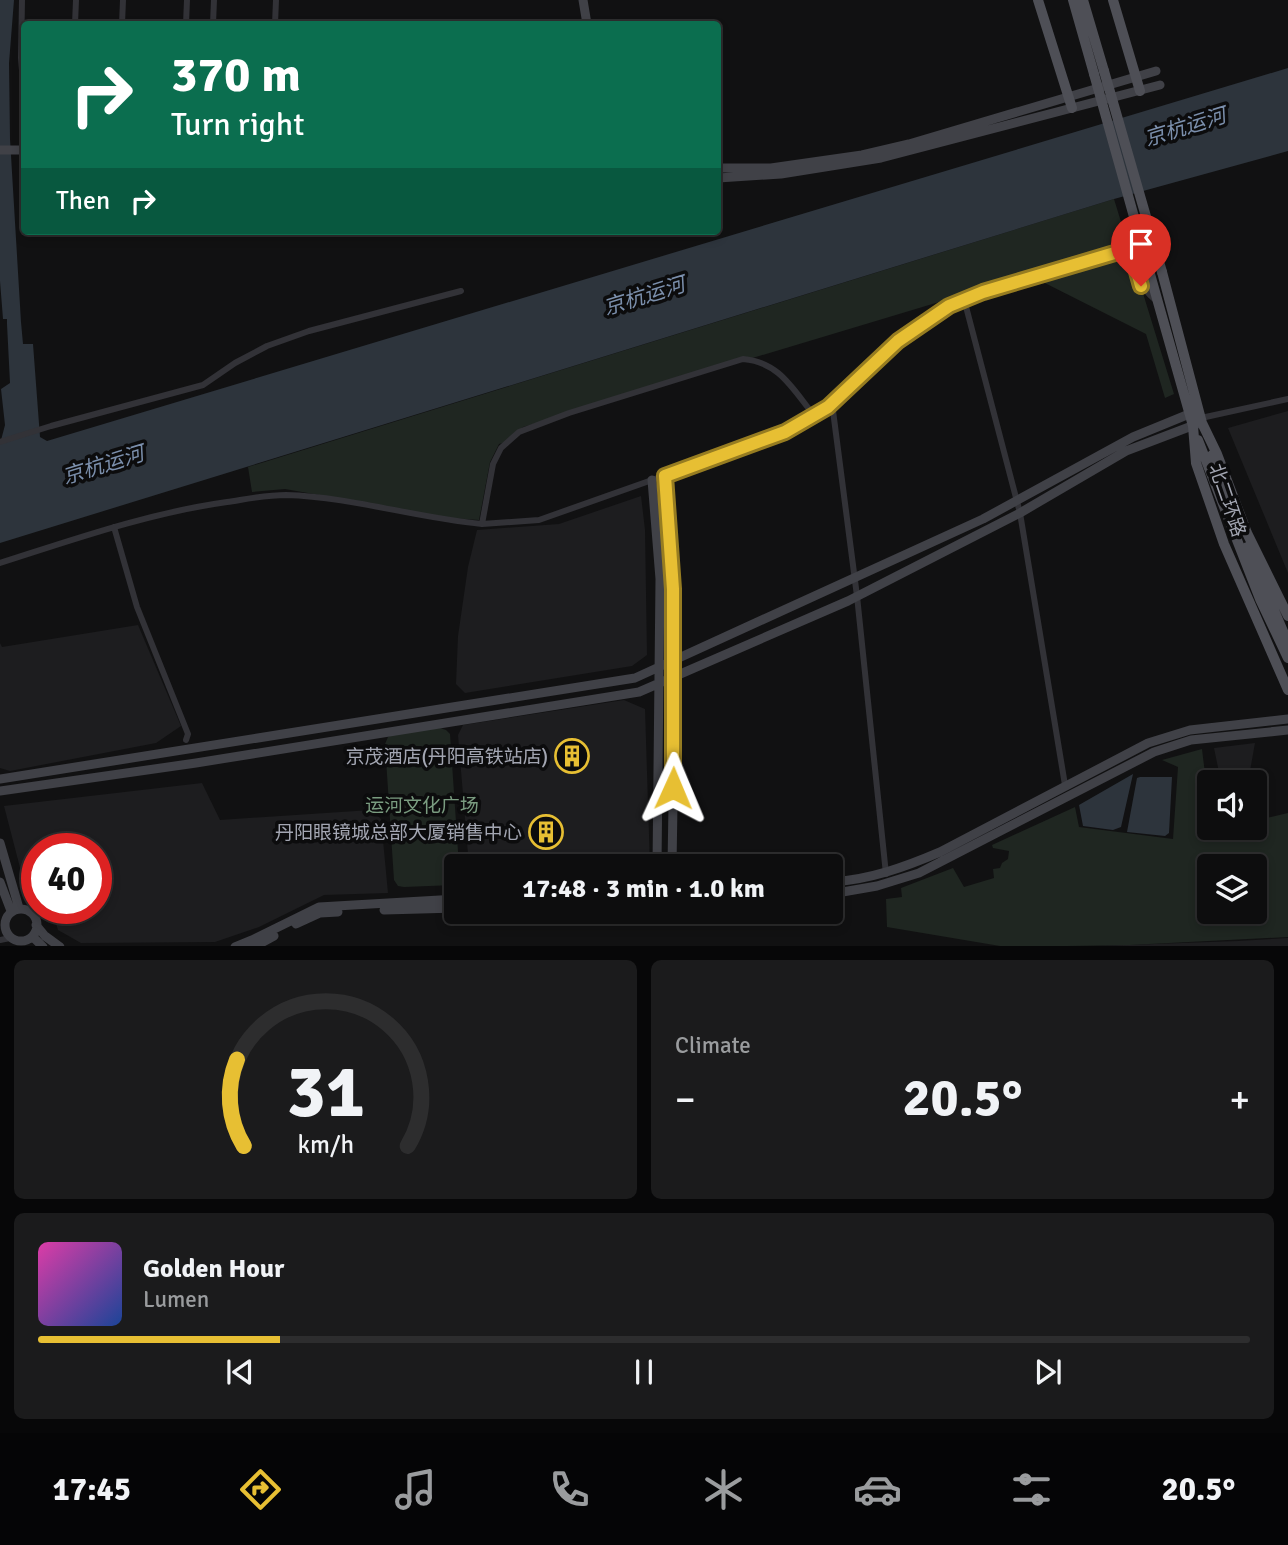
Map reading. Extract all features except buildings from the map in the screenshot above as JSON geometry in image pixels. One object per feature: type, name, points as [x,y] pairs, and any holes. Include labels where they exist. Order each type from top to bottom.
[{"type":"main road","points":[[1038,0],[1072,108]]},
{"type":"main road","points":[[1073,0],[1099,72]]},
{"type":"main road","points":[[1083,0],[1099,72]]},
{"type":"main road","points":[[1112,0],[1140,90]]},
{"type":"main road","name":"北二环路","points":[[1099,72],[1162,272],[1197,418],[1196,463],[1224,544],[1288,690]]},
{"type":"main road","name":"北二环路","points":[[1099,72],[1150,274],[1197,418],[1217,454],[1247,533],[1288,615]]},
{"type":"main road","points":[[1197,418],[1220,485],[1288,643]]},
{"type":"main road","points":[[1197,418],[1222,507],[1288,658]]},
{"type":"street","points":[[22,0],[22,21]]},
{"type":"street","points":[[75,21],[76,0]]},
{"type":"street","points":[[122,21],[123,0]]},
{"type":"street","points":[[186,21],[187,0]]},
{"type":"street","points":[[213,21],[214,0]]},
{"type":"street","points":[[275,21],[276,0]]},
{"type":"street","points":[[583,0],[586,21]]},
{"type":"street","points":[[721,168],[771,168],[862,155],[909,144],[1156,71]]},
{"type":"street","points":[[721,178],[781,174],[881,158],[1160,85]]},
{"type":"street","points":[[0,150],[20,150]]},
{"type":"street","points":[[0,563],[114,527],[190,507],[272,495],[348,502],[450,521],[482,524],[539,520],[785,432],[832,403],[912,330],[949,306],[983,292],[1118,252],[1129,255],[1134,261],[1141,286],[1158,302]]},
{"type":"street","points":[[0,442],[203,385],[234,363],[267,346],[309,331],[461,291]]},
{"type":"street","points":[[964,299],[1020,513],[1065,785]]},
{"type":"street","points":[[482,524],[493,464],[501,448],[519,432],[569,413],[743,359],[767,363],[777,370],[813,414]]},
{"type":"street","points":[[0,779],[635,678],[984,519],[1133,437],[1197,418],[1288,399]]},
{"type":"street","points":[[832,403],[855,578],[889,883]]},
{"type":"street","points":[[0,791],[209,761],[639,692],[857,596],[1020,513],[1126,451],[1197,418]]},
{"type":"street","points":[[665,476],[675,662],[672,854]]},
{"type":"street","points":[[652,480],[660,579],[657,854]]},
{"type":"street","points":[[114,527],[137,607],[188,734],[186,740]]},
{"type":"street","points":[[843,880],[908,866],[940,852],[1148,743],[1190,730],[1288,719]]},
{"type":"street","points":[[843,892],[889,883],[919,873],[1154,752],[1191,740],[1288,730]]},
{"type":"street","points":[[0,843],[15,910],[5,939],[27,942],[36,925]]},
{"type":"street","points":[[0,882],[15,910]]},
{"type":"street","points":[[237,946],[319,907],[444,900]]},
{"type":"street","points":[[256,946],[320,914],[444,909]]},
{"type":"street","points":[[15,910],[30,911],[36,925],[59,946]]},
{"type":"shaded area","points":[[1288,411],[1288,573],[1228,428]]},
{"type":"shaded area","points":[[641,496],[645,530],[647,655],[632,666],[465,693],[456,684],[458,636],[468,567],[477,530],[559,524]]},
{"type":"shaded area","points":[[138,625],[181,726],[156,743],[10,771],[0,768],[0,643],[2,647]]},
{"type":"shaded area","points":[[624,700],[645,709],[650,854],[468,854],[458,735],[463,725]]},
{"type":"shaded area","points":[[1255,743],[1250,770],[1219,770],[1214,748]]},
{"type":"shaded area","points":[[202,783],[220,820],[371,810],[381,819],[388,893],[324,895],[259,927],[215,942],[81,943],[58,930],[56,924],[112,924],[112,833],[21,833],[21,871],[4,806]]},
{"type":"shaded area","points":[[1288,938],[1288,946],[1097,946]]},
{"type":"green space","points":[[1114,199],[1174,394],[1165,398],[1146,334],[1029,275],[523,427],[506,442],[499,444],[490,462],[479,520],[450,518],[285,489],[252,492],[248,467]]},
{"type":"green space","name":"运河文化广场","points":[[440,728],[450,734],[458,854],[444,854],[444,885],[404,887],[398,886],[394,880],[385,744],[388,737]]},
{"type":"green space","points":[[1202,749],[1205,770],[1197,770],[1197,840],[1267,840],[1267,818],[1288,813],[1288,937],[1130,945],[1000,946],[887,927],[886,899],[902,897],[901,888],[953,868],[964,887],[994,878],[993,869],[1000,868],[1008,859],[1009,851],[993,848],[992,845],[1075,807],[1079,827],[1173,839],[1178,767],[1162,760]]},
{"type":"water","name":"京杭运河","points":[[0,0],[14,0],[9,63],[10,139],[21,322],[23,344],[33,344],[40,437],[47,441],[1288,68],[1288,151],[1114,199],[0,543],[0,444],[5,425],[1,389],[10,383],[7,319],[3,319],[0,281]]},
{"type":"water","points":[[1133,774],[1121,827],[1113,830],[1083,826],[1079,805]]},
{"type":"water","points":[[1172,777],[1169,833],[1165,836],[1127,832],[1137,778]]},
{"type":"place","name":"京茂酒店(丹阳高铁站店)","points":[[572,756]]},
{"type":"place","name":"丹阳眼镜城总部大厦销售中心","points":[[546,832]]},
{"type":"route","points":[[673,788],[673,589],[665,476],[785,432],[828,407],[912,330],[949,306],[983,292],[1118,252],[1129,255],[1134,261],[1141,286]]}]
